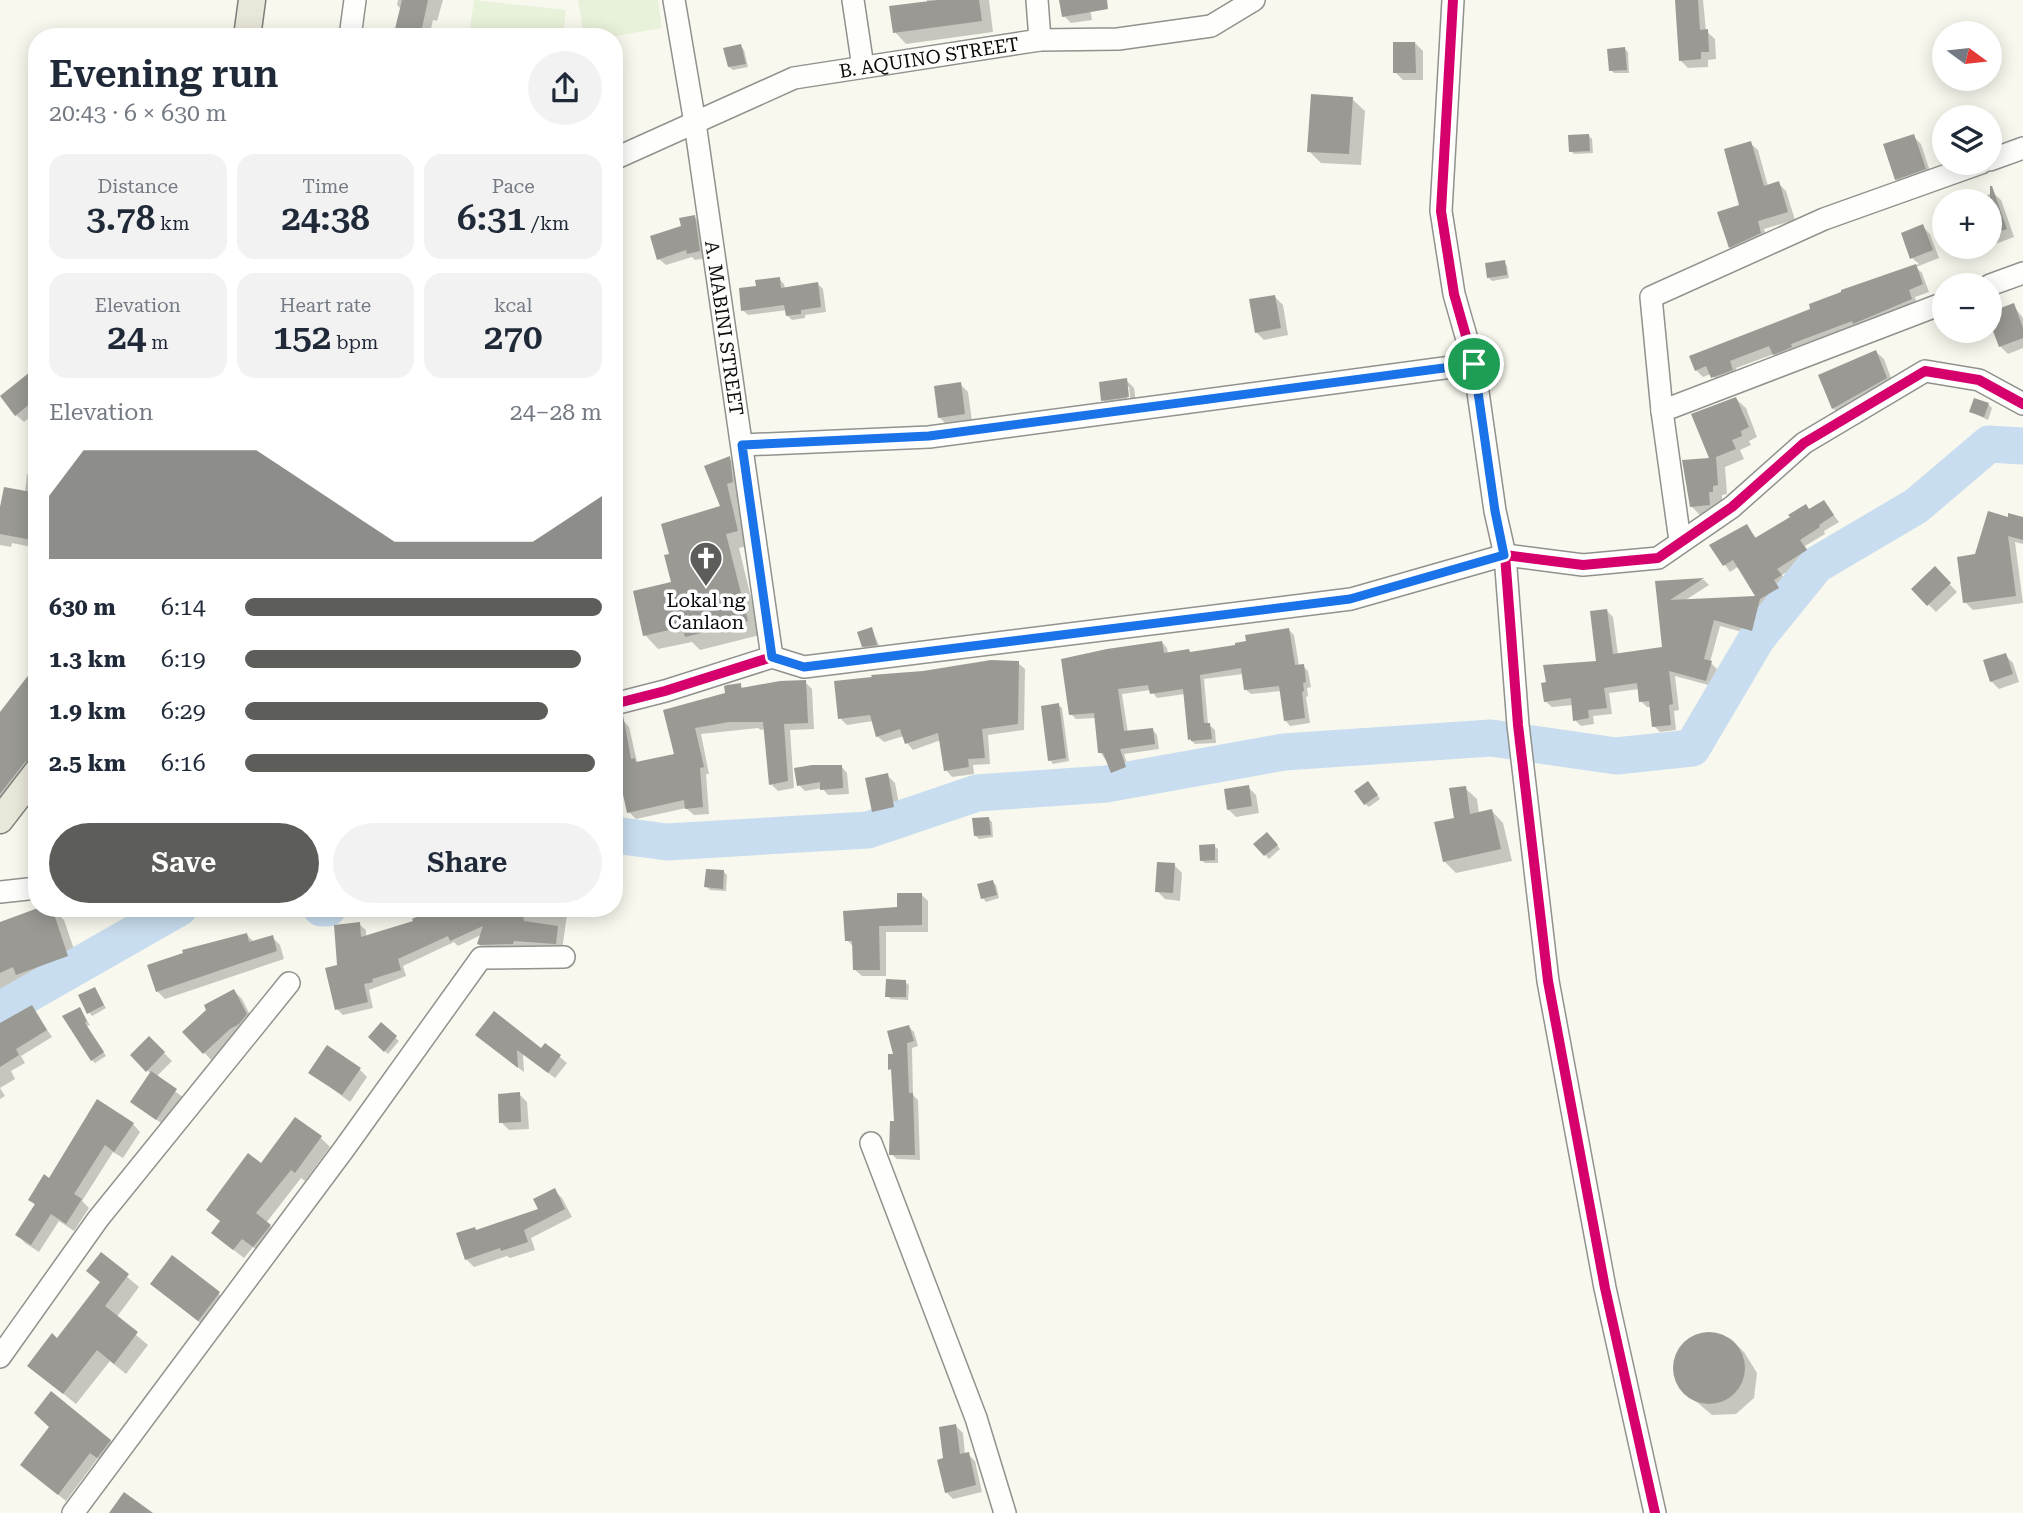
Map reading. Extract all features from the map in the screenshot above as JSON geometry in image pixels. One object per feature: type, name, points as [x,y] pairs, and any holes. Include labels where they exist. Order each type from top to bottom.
[{"type":"main road","points":[[248,28],[252,0]]},
{"type":"main road","points":[[0,820],[28,784]]},
{"type":"street","points":[[351,28],[355,0]]},
{"type":"street","name":"A. MABINI STREET","points":[[674,0],[695,123],[772,657]]},
{"type":"street","points":[[853,0],[863,67]]},
{"type":"street","points":[[1037,0],[1040,40]]},
{"type":"street","name":"B. AQUINO STREET","points":[[623,155],[794,78],[1040,40],[1118,39],[1211,26],[1254,0]]},
{"type":"street","points":[[1453,0],[1441,211],[1454,294],[1474,364],[1504,555],[1518,725],[1548,981],[1605,1288],[1655,1513]]},
{"type":"street","points":[[2002,156],[2023,148]]},
{"type":"street","points":[[1680,541],[1662,411],[1651,298],[1824,219],[1947,175]]},
{"type":"street","points":[[2002,281],[2023,273]]},
{"type":"street","points":[[1662,411],[1932,308]]},
{"type":"street","points":[[742,445],[929,436],[1474,364]]},
{"type":"street","points":[[623,702],[772,657],[804,667],[1350,599],[1504,555],[1583,565],[1658,558],[1732,507],[1804,443],[1925,371],[1979,380],[2023,404]]},
{"type":"street","points":[[0,892],[28,889]]},
{"type":"street","points":[[73,1513],[481,958],[564,957]]},
{"type":"street","points":[[0,1357],[98,1219],[289,983]]},
{"type":"street","points":[[871,1143],[976,1418],[1005,1513]]},
{"type":"green space","points":[[474,0],[566,10],[564,28],[470,28]]},
{"type":"green space","points":[[578,0],[658,0],[662,28],[623,35],[623,28],[583,28]]},
{"type":"building","points":[[402,0],[428,0],[422,28],[395,28]]},
{"type":"building","points":[[938,0],[979,0],[982,21],[893,33],[889,6]]},
{"type":"building","points":[[1059,0],[1107,0],[1108,9],[1062,17]]},
{"type":"building","points":[[1675,0],[1698,0],[1700,30],[1708,29],[1709,52],[1701,52],[1701,59],[1679,61]]},
{"type":"building","points":[[1393,42],[1415,42],[1416,73],[1393,73]]},
{"type":"building","points":[[741,44],[746,64],[728,67],[723,48]]},
{"type":"building","points":[[1625,47],[1627,70],[1609,71],[1607,49]]},
{"type":"building","points":[[1311,94],[1353,97],[1349,154],[1307,152]]},
{"type":"building","points":[[1589,134],[1590,151],[1569,152],[1568,135]]},
{"type":"building","points":[[1914,134],[1926,169],[1895,180],[1883,144]]},
{"type":"building","points":[[1751,141],[1764,186],[1779,181],[1788,212],[1758,221],[1761,233],[1729,248],[1717,212],[1739,205],[1724,149]]},
{"type":"building","points":[[695,215],[700,251],[687,254],[686,250],[657,260],[650,236],[681,226],[679,218]]},
{"type":"building","points":[[2002,215],[2007,229],[2002,231]]},
{"type":"building","points":[[1923,224],[1932,250],[1910,259],[1901,233]]},
{"type":"building","points":[[1505,260],[1507,275],[1487,278],[1485,263]]},
{"type":"building","points":[[1916,264],[1923,284],[1909,290],[1912,299],[1853,324],[1852,321],[1791,344],[1792,347],[1773,355],[1769,346],[1730,361],[1733,370],[1711,378],[1706,366],[1695,371],[1689,356],[1810,309],[1809,304],[1841,290]]},
{"type":"building","points":[[780,277],[781,288],[818,282],[821,307],[786,316],[784,305],[741,311],[739,288],[756,286],[755,280]]},
{"type":"building","points":[[1275,295],[1281,328],[1255,333],[1249,299]]},
{"type":"building","points":[[2014,303],[2023,328],[2023,338],[1999,347],[1998,343],[2002,343],[2002,308]]},
{"type":"building","points":[[1876,350],[1887,378],[1832,409],[1818,375]]},
{"type":"building","points":[[28,374],[28,405],[15,416],[0,396]]},
{"type":"building","points":[[1127,378],[1129,397],[1101,401],[1099,382]]},
{"type":"building","points":[[961,382],[965,414],[938,418],[934,386]]},
{"type":"building","points":[[1736,397],[1749,427],[1741,431],[1742,436],[1732,440],[1736,449],[1716,457],[1718,485],[1713,486],[1713,492],[1709,492],[1710,505],[1690,507],[1682,460],[1709,458],[1691,414]]},
{"type":"building","points":[[1974,398],[1989,403],[1984,417],[1969,412]]},
{"type":"building","points":[[730,456],[733,482],[727,484],[738,531],[726,534],[748,621],[685,637],[682,627],[643,636],[633,591],[671,582],[664,555],[669,554],[661,524],[720,506],[704,466]]},
{"type":"building","points":[[4,487],[28,491],[28,539],[0,534],[0,507]]},
{"type":"building","points":[[1824,500],[1834,515],[1800,540],[1807,550],[1777,569],[1782,575],[1774,580],[1779,588],[1760,599],[1752,631],[1714,620],[1704,659],[1712,661],[1706,681],[1669,671],[1673,704],[1669,705],[1671,725],[1652,727],[1649,701],[1639,702],[1637,683],[1604,688],[1607,708],[1588,710],[1589,718],[1573,721],[1571,698],[1544,702],[1541,683],[1546,682],[1543,665],[1596,661],[1590,611],[1607,609],[1613,654],[1662,647],[1655,581],[1704,578],[1670,600],[1755,596],[1733,560],[1723,566],[1709,545],[1747,524],[1755,538],[1806,504],[1809,509]]},
{"type":"building","points":[[1988,511],[2008,517],[2008,513],[2023,517],[2023,540],[2008,536],[2016,596],[1963,603],[1957,557],[1975,554]]},
{"type":"building","points":[[1935,566],[1951,583],[1927,606],[1911,589]]},
{"type":"building","points":[[872,627],[877,645],[862,647],[857,632]]},
{"type":"building","points":[[1289,628],[1295,665],[1304,664],[1306,682],[1303,683],[1302,692],[1305,718],[1284,721],[1279,686],[1244,690],[1241,668],[1200,675],[1204,723],[1210,723],[1212,739],[1191,741],[1188,740],[1183,689],[1150,694],[1148,685],[1118,689],[1124,731],[1153,728],[1155,744],[1120,749],[1126,767],[1111,773],[1103,753],[1098,753],[1094,713],[1069,715],[1061,659],[1162,641],[1164,653],[1189,649],[1190,652],[1235,645],[1246,641],[1245,635]]},
{"type":"building","points":[[2006,653],[2013,674],[1990,682],[1983,660]]},
{"type":"building","points":[[991,660],[1019,661],[1018,724],[982,729],[985,758],[968,759],[969,767],[944,771],[938,733],[905,744],[900,729],[876,737],[870,715],[838,719],[834,681]]},
{"type":"building","points":[[28,676],[28,761],[0,794],[0,712]]},
{"type":"building","points":[[806,680],[808,723],[784,724],[788,781],[769,785],[763,722],[729,722],[695,728],[704,767],[700,768],[703,807],[685,809],[684,800],[627,813],[623,795],[623,715],[631,759],[635,758],[636,762],[674,754],[663,710],[725,693],[724,686],[727,685],[741,683],[741,688],[780,681]]},
{"type":"building","points":[[1059,703],[1066,758],[1048,761],[1041,706]]},
{"type":"building","points":[[842,765],[843,788],[820,790],[820,782],[797,786],[794,768]]},
{"type":"building","points":[[888,773],[894,807],[872,812],[865,778]]},
{"type":"building","points":[[1368,781],[1378,795],[1364,805],[1354,791]]},
{"type":"building","points":[[1249,785],[1252,806],[1227,810],[1224,789]]},
{"type":"building","points":[[1466,786],[1470,814],[1492,809],[1501,849],[1443,862],[1434,822],[1454,818],[1449,788]]},
{"type":"building","points":[[989,817],[991,835],[974,836],[972,818]]},
{"type":"building","points":[[1267,832],[1278,845],[1264,856],[1253,844]]},
{"type":"building","points":[[1215,844],[1215,860],[1200,861],[1199,845]]},
{"type":"building","points":[[1157,862],[1175,863],[1173,893],[1155,892]]},
{"type":"building","points":[[706,869],[724,870],[723,889],[704,887]]},
{"type":"building","points":[[993,880],[997,895],[981,899],[977,884]]},
{"type":"building","points":[[897,893],[922,893],[922,925],[879,926],[880,970],[853,970],[852,941],[845,941],[843,911],[897,907]]},
{"type":"building","points":[[28,912],[28,917],[55,917],[68,956],[16,975],[13,967],[0,973],[0,922]]},
{"type":"building","points":[[523,917],[524,921],[558,926],[556,944],[514,941],[513,944],[480,945],[477,944],[483,926],[450,941],[448,936],[398,959],[401,970],[364,984],[368,1002],[335,1010],[325,968],[337,965],[334,925],[360,922],[361,937],[413,921],[412,919]]},
{"type":"building","points":[[247,933],[249,942],[273,935],[277,951],[156,992],[147,965],[183,953],[182,950]]},
{"type":"building","points":[[886,979],[906,980],[906,997],[885,997]]},
{"type":"building","points":[[95,987],[104,1005],[87,1014],[78,995]]},
{"type":"building","points":[[234,989],[247,1014],[203,1054],[182,1032],[206,1010],[204,1005]]},
{"type":"building","points":[[32,1005],[47,1030],[16,1049],[19,1055],[0,1067],[0,1023]]},
{"type":"building","points":[[80,1007],[87,1021],[85,1023],[104,1052],[91,1061],[62,1016]]},
{"type":"building","points":[[494,1011],[541,1048],[545,1043],[561,1055],[548,1073],[517,1050],[518,1068],[475,1035]]},
{"type":"building","points":[[381,1022],[397,1036],[384,1052],[368,1037]]},
{"type":"building","points":[[909,1025],[914,1041],[907,1043],[909,1093],[913,1093],[915,1155],[889,1155],[890,1121],[894,1121],[888,1054],[893,1054],[887,1031]]},
{"type":"building","points":[[149,1036],[165,1052],[146,1072],[130,1055]]},
{"type":"building","points":[[327,1045],[361,1068],[342,1095],[308,1073]]},
{"type":"building","points":[[151,1071],[177,1089],[156,1120],[130,1102]]},
{"type":"building","points":[[520,1092],[521,1122],[499,1123],[498,1094]]},
{"type":"building","points":[[97,1099],[134,1123],[114,1152],[105,1145],[74,1194],[82,1199],[66,1224],[51,1214],[31,1245],[15,1235],[35,1204],[28,1200],[44,1174],[49,1178]]},
{"type":"building","points":[[295,1117],[322,1136],[295,1173],[291,1170],[256,1213],[271,1225],[253,1247],[242,1239],[233,1250],[211,1233],[220,1221],[206,1210],[248,1153],[261,1163]]},
{"type":"building","points":[[555,1188],[565,1209],[524,1230],[528,1242],[465,1260],[456,1233],[475,1227],[476,1230],[538,1209],[533,1199]]},
{"type":"building","points":[[101,1252],[129,1274],[105,1306],[138,1332],[114,1364],[97,1350],[63,1394],[27,1366],[52,1333],[57,1338],[100,1282],[86,1271]]},
{"type":"building","points":[[172,1255],[220,1292],[198,1321],[150,1284]]},
{"type":"building","points":[[1709,1332],[1723,1335],[1735,1342],[1742,1354],[1745,1368],[1742,1382],[1735,1394],[1723,1401],[1709,1404],[1695,1401],[1683,1394],[1676,1382],[1673,1368],[1676,1354],[1683,1342],[1695,1335]]},
{"type":"building","points":[[51,1391],[111,1440],[97,1458],[90,1453],[58,1495],[20,1465],[49,1427],[34,1413]]},
{"type":"building","points":[[956,1424],[960,1454],[969,1452],[976,1485],[945,1493],[937,1460],[943,1458],[939,1427]]},
{"type":"building","points":[[124,1492],[153,1513],[109,1513]]},
{"type":"waterway","points":[[623,836],[667,842],[868,830],[977,793],[1106,784],[1284,752],[1491,738],[1616,756],[1692,748],[1757,638],[1816,565],[1916,506],[1989,444],[2023,446]]},
{"type":"waterway","points":[[0,1010],[163,917]]},
{"type":"cycle path","points":[[1453,0],[1441,211],[1454,294],[1474,364],[1495,511],[1505,555],[1518,725],[1548,981],[1605,1288],[1655,1513]]},
{"type":"cycle path","points":[[623,702],[772,657],[804,667],[1351,599],[1505,555],[1583,565],[1658,558],[1732,507],[1804,443],[1925,371],[1979,380],[2023,404]]},
{"type":"place","name":"Lokal ng Canlaon","points":[[706,588]]},
{"type":"route","points":[[1474,364],[1504,555],[1350,599],[804,667],[772,657],[742,445],[929,436],[1474,364]]}]
